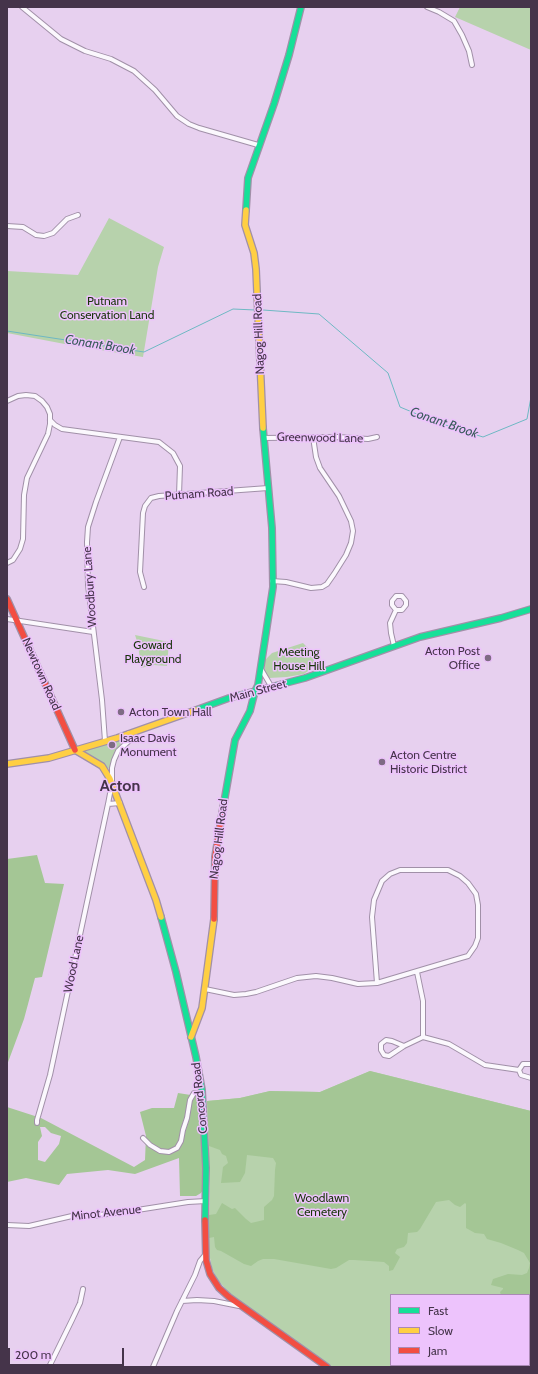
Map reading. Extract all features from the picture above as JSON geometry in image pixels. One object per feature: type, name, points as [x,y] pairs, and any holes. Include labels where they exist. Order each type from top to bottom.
[{"type":"street","points":[[22,7],[61,39],[84,51],[134,70],[155,90],[177,116],[189,124],[258,145]]},
{"type":"street","name":"Nagog Hill Road","points":[[191,1037],[197,1024],[205,989],[215,914],[215,857],[228,768],[235,740],[250,711],[258,685],[271,602],[272,528],[264,438],[256,269],[254,253],[245,225],[248,178],[278,90],[302,7]]},
{"type":"street","points":[[427,7],[439,12],[454,22],[462,35],[469,52],[472,65]]},
{"type":"street","points":[[7,226],[23,227],[36,235],[46,236],[53,233],[66,220],[78,215]]},
{"type":"street","points":[[7,401],[26,394],[35,396],[47,407],[50,420],[48,434],[27,478],[24,495],[23,540],[20,549],[13,560],[7,563]]},
{"type":"street","points":[[50,420],[62,429],[159,442],[173,453],[180,466],[180,495]]},
{"type":"street","name":"Woodbury Lane","points":[[105,741],[86,567],[86,542],[88,527],[103,479],[120,437]]},
{"type":"street","points":[[272,581],[286,582],[311,588],[322,587],[334,574],[346,555],[351,543],[353,533],[351,521],[339,496],[318,464],[313,437]]},
{"type":"street","name":"Greenwood Lane","points":[[264,438],[338,437],[368,439],[376,437]]},
{"type":"street","name":"Putnam Road","points":[[144,587],[140,572],[143,509],[151,498],[268,488]]},
{"type":"street","name":"Newtown Road","points":[[7,599],[75,750]]},
{"type":"street","name":"Main Street","points":[[7,764],[49,758],[129,733],[229,698],[305,678],[420,637],[501,618],[531,609]]},
{"type":"street","points":[[394,646],[390,623],[396,610]]},
{"type":"street","points":[[7,619],[93,632]]},
{"type":"street","points":[[261,669],[272,686]]},
{"type":"street","name":"Concord Road","points":[[111,781],[112,768],[116,754],[130,740],[129,733]]},
{"type":"street","name":"Concord Road","points":[[75,750],[102,766],[111,781],[156,900],[176,972],[196,1057],[202,1093],[206,1202],[205,1255],[209,1271],[216,1284],[223,1292],[327,1367]]},
{"type":"street","name":"Wood Lane","points":[[37,1123],[47,1089],[108,804],[111,781]]},
{"type":"street","points":[[108,804],[120,803]]},
{"type":"street","points":[[205,989],[234,995],[246,994],[298,978],[312,976],[324,976],[358,984],[377,983],[468,956],[476,946],[478,938],[478,905],[476,894],[468,883],[460,876],[448,870],[400,870],[390,874],[382,880],[374,900],[372,917],[377,983]]},
{"type":"street","points":[[417,972],[423,1001],[423,1037]]},
{"type":"street","points":[[404,1046],[386,1040],[381,1044],[380,1050],[383,1054],[388,1056],[423,1037],[449,1044],[485,1065],[519,1070]]},
{"type":"street","points":[[519,1070],[523,1064],[531,1064]]},
{"type":"street","points":[[519,1070],[521,1075],[531,1078]]},
{"type":"street","points":[[143,1138],[150,1145],[160,1151],[169,1152],[176,1148],[181,1141],[190,1100],[194,1093],[202,1093]]},
{"type":"street","name":"Minot Avenue","points":[[7,1225],[29,1226],[72,1216],[92,1216],[188,1202],[206,1202]]},
{"type":"street","points":[[153,1367],[201,1259],[205,1255]]},
{"type":"street","points":[[49,1367],[80,1303],[83,1289]]},
{"type":"street","points":[[182,1302],[197,1300],[214,1301],[241,1306]]},
{"type":"green space","points":[[460,7],[531,7],[531,50],[455,17]]},
{"type":"green space","name":"Putnam Conservation Land","points":[[109,218],[164,247],[158,267],[143,357],[7,333],[7,271],[78,275]]},
{"type":"green space","name":"Goward Playground","points":[[135,635],[169,642],[167,666],[154,665],[141,668],[138,644]]},
{"type":"green space","name":"Meeting House Hill","points":[[303,643],[313,653],[315,666],[304,674],[269,678],[265,671],[265,660],[272,653]]},
{"type":"green space","points":[[126,736],[127,739],[115,751],[109,769],[88,754],[78,751]]},
{"type":"green space","points":[[37,855],[45,883],[64,884],[42,977],[35,978],[24,1019],[7,1065],[7,859]]},
{"type":"green space","name":"Woodlawn Cemetery","points":[[370,1071],[531,1111],[531,1367],[331,1367],[232,1296],[217,1279],[212,1268],[208,1248],[210,1185],[207,1101],[240,1098],[270,1091],[320,1092]]},
{"type":"green space","name":"Woodlawn Cemetery","points":[[370,1071],[531,1111],[531,1367],[520,1366],[530,1366],[530,1294],[501,1294],[500,1292],[503,1288],[491,1285],[493,1279],[508,1274],[522,1275],[527,1273],[530,1263],[524,1253],[501,1243],[487,1239],[484,1234],[475,1233],[466,1228],[465,1203],[460,1207],[449,1200],[436,1202],[420,1229],[417,1232],[408,1233],[407,1243],[404,1247],[397,1249],[395,1253],[400,1257],[393,1270],[389,1271],[389,1266],[384,1262],[354,1260],[349,1260],[336,1268],[331,1269],[274,1259],[263,1259],[251,1266],[217,1250],[215,1247],[214,1237],[209,1238],[209,1215],[216,1214],[222,1203],[232,1209],[235,1208],[251,1223],[264,1220],[264,1207],[272,1200],[274,1196],[276,1163],[273,1158],[247,1155],[245,1173],[240,1182],[221,1183],[223,1167],[228,1163],[226,1156],[222,1154],[220,1150],[209,1146],[207,1101],[240,1098],[270,1091],[320,1092]]},
{"type":"green space","points":[[178,1093],[197,1096],[202,1124],[204,1188],[201,1193],[196,1196],[180,1196],[179,1158],[135,1174],[108,1170],[67,1174],[59,1185],[26,1178],[7,1182],[7,1107],[41,1118],[134,1167],[145,1160],[146,1136],[140,1112],[152,1108],[174,1108]],"holes":[[[40,1127],[45,1127],[51,1133],[61,1136],[59,1144],[45,1162],[38,1160],[38,1142],[42,1136]]]},
{"type":"waterway","name":"Conant Brook","points":[[7,331],[144,352],[233,309],[255,310]]},
{"type":"waterway","name":"Conant Brook","points":[[263,310],[319,314],[388,373],[400,407],[436,422],[483,437],[527,419],[531,397]]},
{"type":"traffic: fast","points":[[246,210],[248,178],[274,104],[289,55],[301,7]]},
{"type":"traffic: fast","points":[[223,808],[235,740],[250,711],[258,685],[273,587],[272,528],[263,428]]},
{"type":"traffic: fast","points":[[196,710],[229,698],[305,678],[420,637],[501,618],[531,609]]},
{"type":"traffic: fast","points":[[161,917],[176,972],[196,1057],[202,1090],[206,1168],[205,1220]]},
{"type":"traffic: slow","points":[[246,210],[245,225],[254,253],[256,269],[263,428]]},
{"type":"traffic: slow","points":[[7,764],[49,758],[117,738],[196,710]]},
{"type":"traffic: slow","points":[[75,750],[102,766],[110,779],[156,900],[161,917]]},
{"type":"traffic: slow","points":[[191,1037],[202,1008],[214,919]]},
{"type":"traffic: jam","points":[[7,599],[75,750]]},
{"type":"traffic: jam","points":[[214,919],[215,857],[223,808]]},
{"type":"traffic: jam","points":[[205,1220],[206,1260],[210,1274],[219,1288],[229,1297],[327,1367]]},
{"type":"place","name":"Acton Post Office","points":[[488,658]]},
{"type":"place","name":"Acton Town Hall","points":[[121,712]]},
{"type":"place","name":"Isaac Davis Monument","points":[[112,745]]},
{"type":"place","name":"Acton Centre Historic District","points":[[382,762]]},
{"type":"district","name":"Acton","points":[[120,786]]}]
